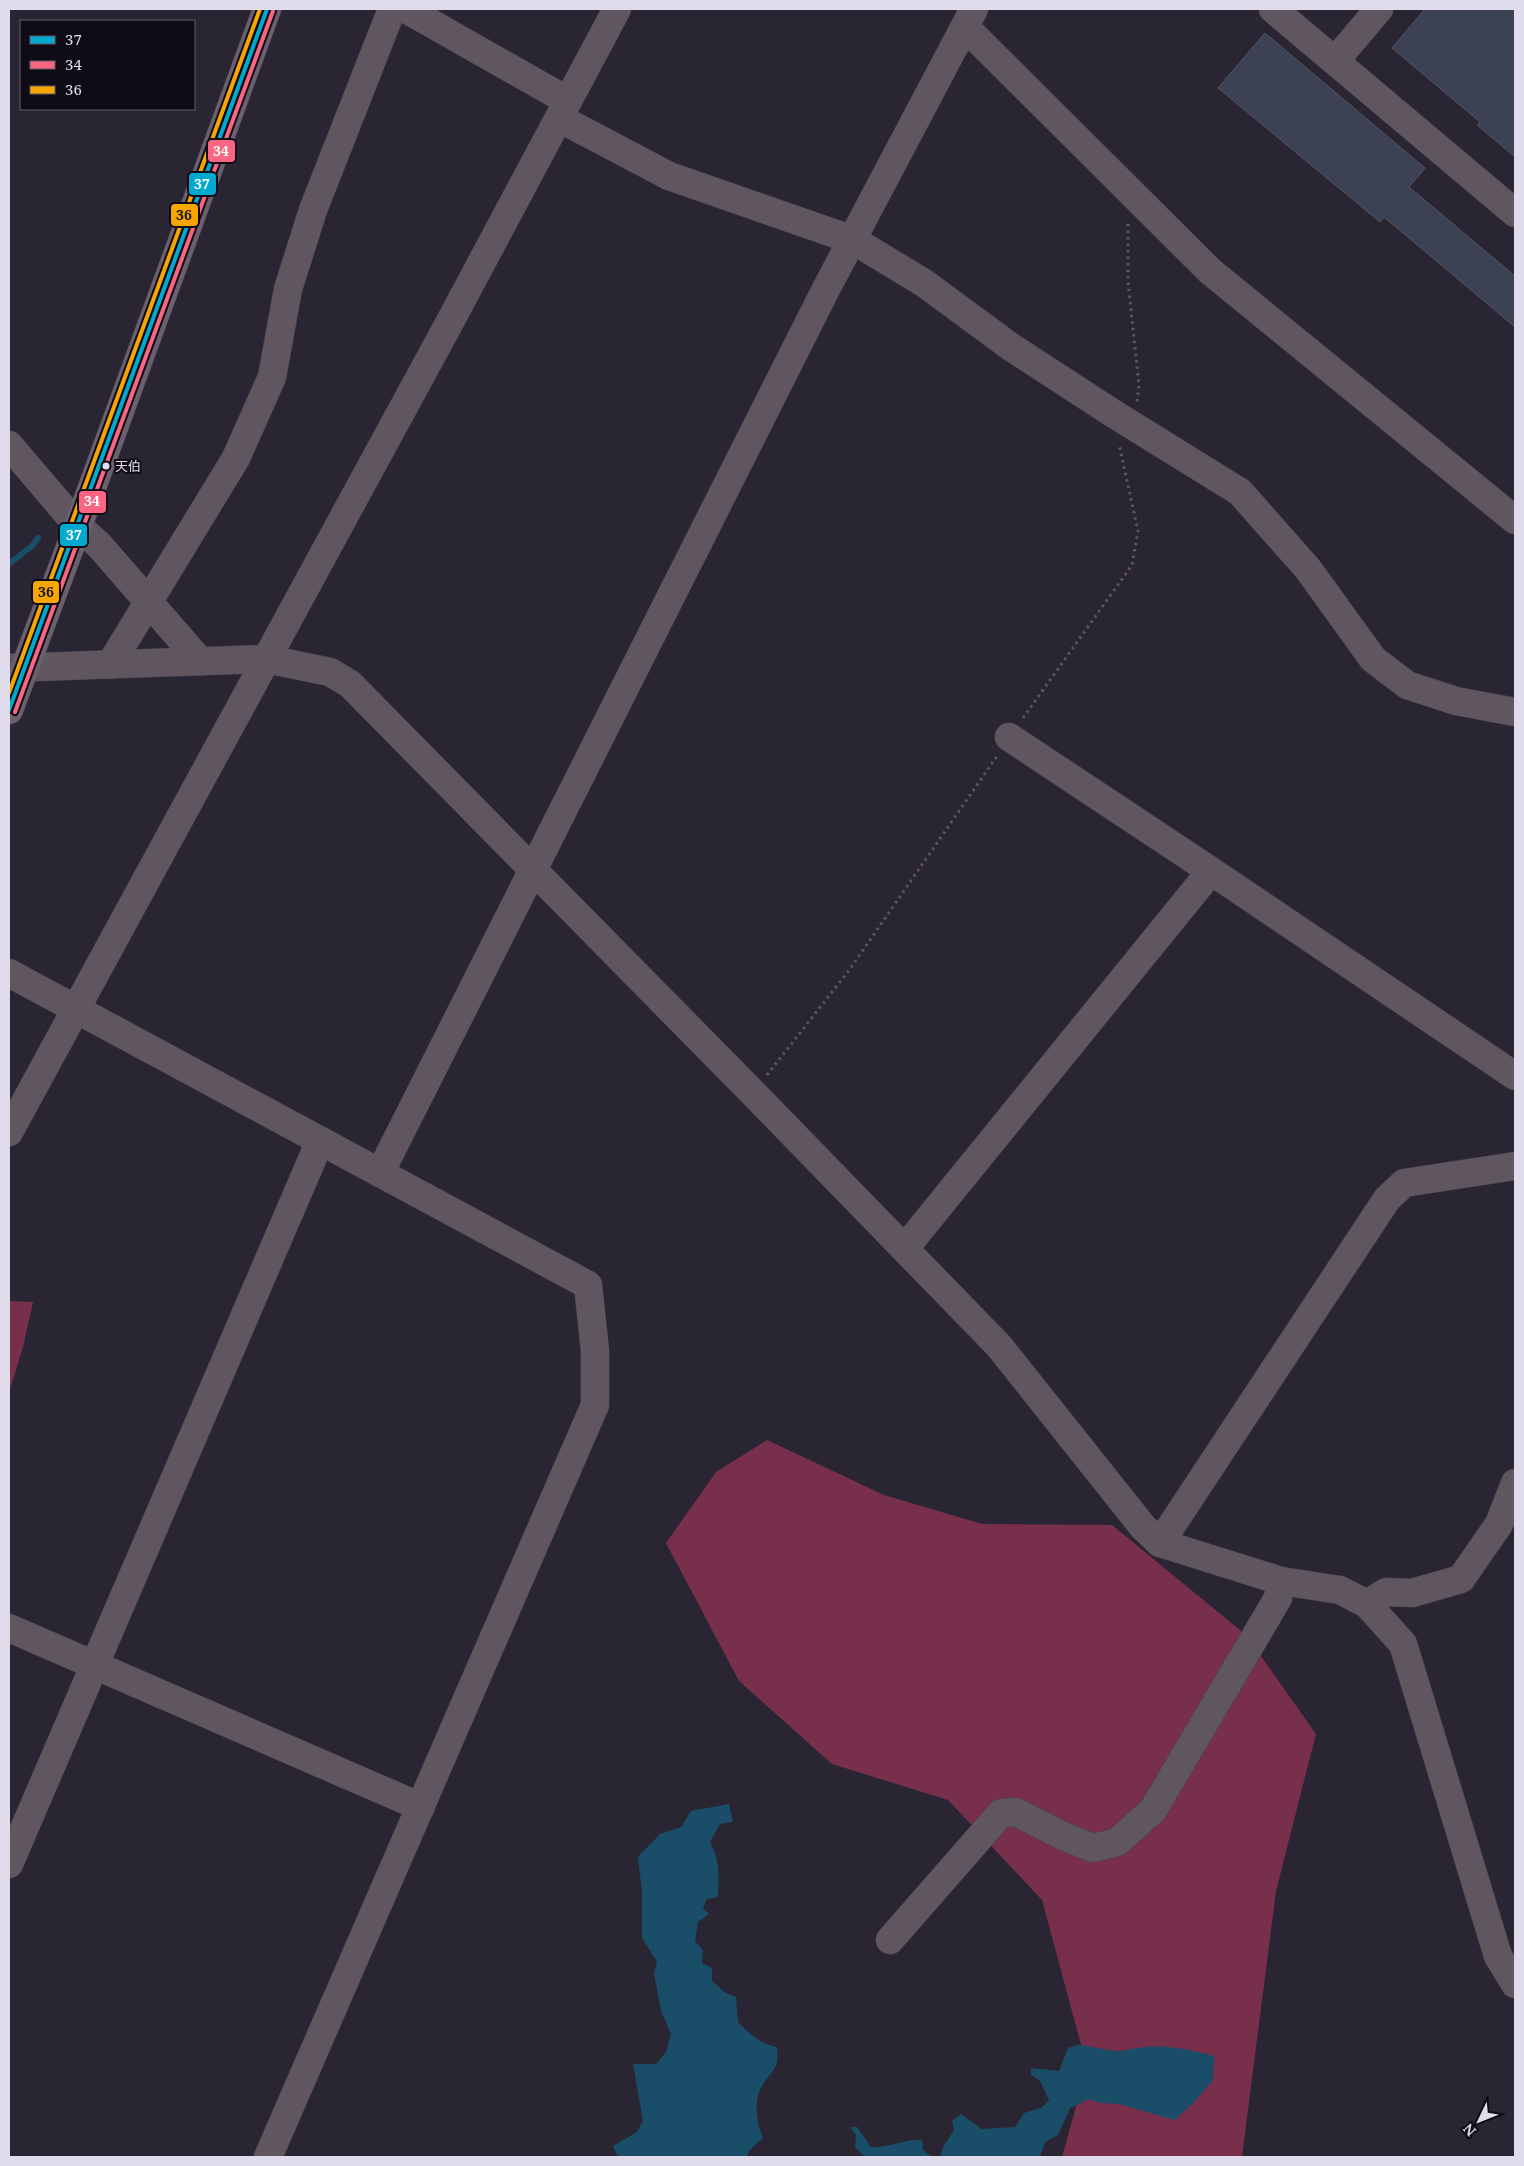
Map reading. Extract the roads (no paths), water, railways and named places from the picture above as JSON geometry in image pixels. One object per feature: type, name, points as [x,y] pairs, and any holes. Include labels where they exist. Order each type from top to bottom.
[{"type":"main road","points":[[9,710],[17,667],[78,526],[267,9]]},
{"type":"street","points":[[110,665],[236,458],[272,377],[288,289],[313,210],[392,9]]},
{"type":"street","points":[[406,9],[669,176],[853,240],[924,283],[1011,347],[1240,492],[1308,569],[1373,658],[1407,685],[1456,701],[1515,712]]},
{"type":"street","points":[[9,1132],[445,331],[617,9]]},
{"type":"street","points":[[1274,9],[1515,213]]},
{"type":"street","points":[[1335,61],[1379,9]]},
{"type":"street","points":[[380,1173],[826,289],[970,18],[1129,190],[1210,272],[1515,520]]},
{"type":"street","points":[[9,445],[78,526],[99,545],[200,661]]},
{"type":"street","points":[[17,667],[266,659],[330,672],[350,684],[753,1092],[999,1346],[1143,1526],[1160,1544],[1282,1580],[1340,1590],[1367,1604],[1404,1644],[1498,1956],[1515,1984]]},
{"type":"street","points":[[1009,737],[1515,1076]]},
{"type":"street","points":[[905,1248],[1211,871]]},
{"type":"street","points":[[9,973],[588,1285],[595,1350],[595,1405],[268,2157]]},
{"type":"street","points":[[9,1864],[320,1141]]},
{"type":"street","points":[[1160,1544],[1387,1199],[1404,1184],[1515,1166]]},
{"type":"street","points":[[1367,1604],[1386,1592],[1412,1593],[1461,1579],[1499,1524],[1515,1483]]},
{"type":"street","points":[[890,1940],[1000,1813],[1016,1812],[1065,1837],[1093,1848],[1117,1842],[1154,1810],[1278,1598],[1282,1580]]},
{"type":"street","points":[[9,1628],[421,1807]]},
{"type":"water","points":[[729,1804],[733,1822],[720,1824],[710,1842],[719,1875],[718,1897],[707,1899],[703,1908],[709,1914],[698,1922],[695,1941],[703,1950],[702,1963],[712,1968],[712,1981],[726,1993],[736,1997],[738,2022],[760,2041],[777,2047],[776,2066],[761,2088],[757,2100],[758,2120],[763,2138],[750,2150],[746,2157],[618,2157],[613,2146],[637,2132],[643,2121],[633,2064],[656,2064],[666,2052],[671,2034],[661,2011],[654,1973],[657,1962],[642,1938],[642,1893],[638,1857],[660,1834],[681,1827],[691,1811]]},
{"type":"water","points":[[1077,2045],[1119,2051],[1142,2047],[1172,2047],[1214,2056],[1213,2080],[1175,2120],[1119,2104],[1100,2103],[1089,2099],[1070,2108],[1058,2135],[1045,2142],[1040,2157],[940,2157],[943,2147],[954,2130],[952,2121],[961,2114],[982,2129],[1015,2127],[1024,2113],[1041,2108],[1049,2100],[1040,2081],[1031,2075],[1031,2068],[1059,2071],[1068,2048]]},
{"type":"water","points":[[850,2127],[857,2127],[871,2147],[922,2140],[923,2150],[932,2157],[865,2157],[855,2147],[856,2135]]},
{"type":"waterway","points":[[9,564],[33,545],[38,538]]},
{"type":"place","name":"天伯","points":[[106,466]]}]
